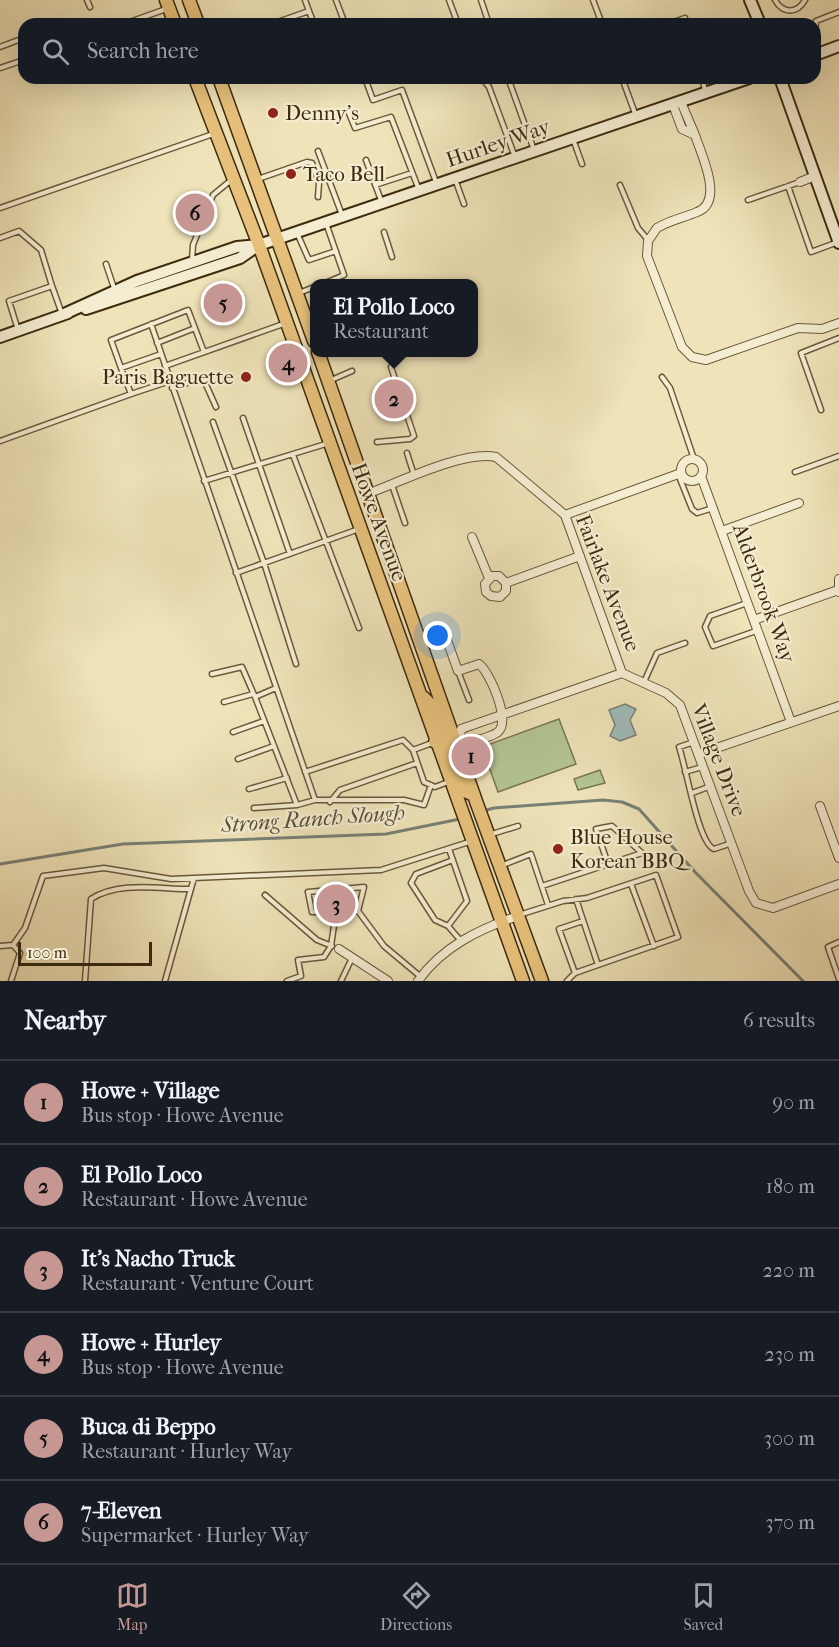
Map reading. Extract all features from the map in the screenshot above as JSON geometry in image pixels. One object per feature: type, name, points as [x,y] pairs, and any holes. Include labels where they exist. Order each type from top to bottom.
[{"type":"main road","points":[[192,1],[196,18]]},
{"type":"main road","points":[[167,4],[173,18]]},
{"type":"main road","name":"Howe Avenue","points":[[197,84],[259,245],[420,694],[449,782],[523,981]]},
{"type":"main road","points":[[221,84],[310,327]]},
{"type":"main road","name":"Howe Avenue","points":[[320,357],[457,740],[475,800],[542,981]]},
{"type":"main road","points":[[330,443],[337,447],[355,487],[367,494]]},
{"type":"main road","points":[[420,694],[432,706],[446,740],[457,740]]},
{"type":"main road","points":[[435,742],[448,750],[462,790],[475,800]]},
{"type":"street","points":[[750,0],[758,18]]},
{"type":"street","points":[[821,53],[839,46]]},
{"type":"street","name":"Hurley Way","points":[[62,315],[115,289],[191,262],[237,247],[259,245],[732,84]]},
{"type":"street","points":[[782,84],[839,242]]},
{"type":"street","points":[[677,104],[682,129],[695,135],[711,185],[708,203],[700,212],[665,223],[653,232],[648,241],[647,256],[682,347],[692,357],[712,359],[798,328],[822,329],[839,323]]},
{"type":"street","points":[[800,182],[815,176]]},
{"type":"street","name":"Hurley Way","points":[[0,337],[240,258],[259,245]]},
{"type":"street","name":"Fairlake Avenue","points":[[367,494],[464,458],[484,454],[496,457],[565,515],[622,673]]},
{"type":"street","points":[[565,515],[680,473],[684,462],[694,459]]},
{"type":"street","name":"Alderbrook Way","points":[[694,459],[702,465],[701,476],[791,722]]},
{"type":"street","points":[[680,473],[688,480],[696,480],[701,476]]},
{"type":"street","points":[[722,531],[798,503]]},
{"type":"street","points":[[472,537],[489,578],[485,589],[494,597],[505,594],[506,583]]},
{"type":"street","points":[[506,583],[580,556]]},
{"type":"street","points":[[489,578],[499,576],[506,583]]},
{"type":"street","points":[[754,620],[838,591],[839,579]]},
{"type":"street","points":[[443,629],[458,671],[479,664],[486,669],[503,715],[502,726],[495,733],[467,743],[457,740],[461,729],[503,715],[622,673]]},
{"type":"street","name":"Village Drive","points":[[622,673],[676,701],[695,741],[752,896],[759,905],[773,908],[839,884]]},
{"type":"street","points":[[699,754],[839,706]]},
{"type":"street","points":[[820,806],[839,858]]},
{"type":"street","points":[[419,979],[461,941],[501,921],[518,916]]},
{"type":"street","points":[[335,948],[388,981]]},
{"type":"lane","points":[[87,0],[90,7]]},
{"type":"lane","points":[[305,0],[312,18]]},
{"type":"lane","points":[[336,0],[343,18]]},
{"type":"lane","points":[[449,0],[456,18]]},
{"type":"lane","points":[[481,0],[487,18]]},
{"type":"lane","points":[[593,0],[600,18]]},
{"type":"lane","points":[[775,0],[783,9],[792,11],[801,7],[805,0]]},
{"type":"lane","points":[[137,18],[167,4]]},
{"type":"lane","points":[[289,18],[309,11]]},
{"type":"lane","points":[[821,19],[839,12]]},
{"type":"lane","points":[[0,47],[18,40]]},
{"type":"lane","points":[[0,68],[18,62]]},
{"type":"lane","points":[[366,84],[373,100],[402,90],[437,185]]},
{"type":"lane","points":[[487,84],[515,158]]},
{"type":"lane","points":[[510,84],[534,151]]},
{"type":"lane","points":[[624,84],[636,117]]},
{"type":"lane","points":[[703,84],[705,94]]},
{"type":"lane","points":[[348,111],[355,128],[391,117],[419,191]]},
{"type":"lane","points":[[0,208],[216,133]]},
{"type":"lane","points":[[573,138],[582,164]]},
{"type":"lane","points":[[318,151],[342,217]]},
{"type":"lane","points":[[366,160],[382,204]]},
{"type":"lane","points":[[257,179],[312,162],[320,183],[318,197]]},
{"type":"lane","points":[[375,185],[412,173]]},
{"type":"lane","points":[[191,262],[193,244],[213,195],[233,179]]},
{"type":"lane","points":[[455,179],[464,204]]},
{"type":"lane","points":[[748,200],[800,182]]},
{"type":"lane","points":[[620,185],[638,228],[648,241]]},
{"type":"lane","points":[[788,186],[811,252],[839,242]]},
{"type":"lane","points":[[326,222],[344,275],[335,279]]},
{"type":"lane","points":[[0,238],[19,231],[41,250],[62,315]]},
{"type":"lane","points":[[297,232],[309,260],[336,251]]},
{"type":"lane","points":[[384,232],[392,257]]},
{"type":"lane","points":[[106,264],[115,289]]},
{"type":"lane","points":[[19,330],[9,301],[52,286]]},
{"type":"lane","points":[[298,294],[310,289]]},
{"type":"lane","points":[[131,394],[111,340],[188,310],[204,352]]},
{"type":"lane","points":[[165,366],[286,322]]},
{"type":"lane","points":[[151,324],[315,800]]},
{"type":"lane","points":[[157,343],[195,328]]},
{"type":"lane","points":[[821,410],[801,352],[839,338]]},
{"type":"lane","points":[[121,368],[161,354]]},
{"type":"lane","points":[[376,442],[410,439],[414,436],[391,366]]},
{"type":"lane","points":[[328,382],[352,371]]},
{"type":"lane","points":[[662,377],[670,388],[694,459]]},
{"type":"lane","points":[[172,388],[203,378],[216,408]]},
{"type":"lane","points":[[0,441],[170,381]]},
{"type":"lane","points":[[243,418],[290,554]]},
{"type":"lane","points":[[213,422],[264,563],[296,664]]},
{"type":"lane","points":[[204,481],[232,475],[330,443]]},
{"type":"lane","points":[[407,453],[415,477]]},
{"type":"lane","points":[[293,455],[359,628]]},
{"type":"lane","points":[[795,472],[839,456]]},
{"type":"lane","points":[[680,473],[692,509],[703,512],[714,507]]},
{"type":"lane","points":[[392,485],[405,523]]},
{"type":"lane","points":[[236,573],[360,529]]},
{"type":"lane","points":[[748,603],[710,616],[705,627],[713,646],[758,630]]},
{"type":"lane","points":[[644,683],[657,653],[685,643]]},
{"type":"lane","points":[[212,674],[242,667],[297,805]]},
{"type":"lane","points":[[458,671],[468,700]]},
{"type":"lane","points":[[224,702],[276,688]]},
{"type":"lane","points":[[232,732],[264,721]]},
{"type":"lane","points":[[305,772],[403,740],[413,750],[423,782],[435,787],[449,782]]},
{"type":"lane","points":[[695,741],[679,747],[686,766],[685,772],[692,793],[692,802],[708,846],[718,849],[732,843]]},
{"type":"lane","points":[[413,750],[435,742]]},
{"type":"lane","points":[[238,759],[274,746]]},
{"type":"lane","points":[[330,802],[340,790],[417,764]]},
{"type":"lane","points":[[685,772],[704,766]]},
{"type":"lane","points":[[249,789],[287,778]]},
{"type":"lane","points":[[254,808],[297,805],[315,800],[330,802],[404,800],[424,805],[431,785]]},
{"type":"lane","points":[[692,793],[711,786]]},
{"type":"lane","points":[[488,836],[518,826]]},
{"type":"lane","points":[[542,886],[642,853],[612,826],[596,829],[608,864]]},
{"type":"lane","points":[[13,945],[25,928],[43,876],[104,868],[171,879],[381,870],[471,841]]},
{"type":"lane","points":[[448,926],[467,902],[449,849]]},
{"type":"lane","points":[[500,867],[531,854],[548,906]]},
{"type":"lane","points":[[453,860],[416,874],[411,884],[435,920],[448,926],[461,941]]},
{"type":"lane","points":[[518,916],[548,906],[587,898],[656,875],[678,937],[574,973],[567,981]]},
{"type":"lane","points":[[165,981],[194,878]]},
{"type":"lane","points":[[631,884],[654,946]]},
{"type":"lane","points":[[364,887],[358,911],[312,912],[308,892],[364,887]]},
{"type":"lane","points":[[85,981],[91,899],[103,891],[119,888],[191,889]]},
{"type":"lane","points":[[265,896],[316,940],[335,948]]},
{"type":"lane","points":[[576,899],[598,965]]},
{"type":"lane","points":[[358,911],[384,946],[419,979]]},
{"type":"lane","points":[[287,981],[301,976],[298,960],[324,957],[335,948],[336,912]]},
{"type":"lane","points":[[574,973],[559,929],[583,921]]},
{"type":"lane","points":[[839,942],[828,947],[839,979]]},
{"type":"lane","points":[[0,946],[13,945]]},
{"type":"lane","points":[[11,981],[20,953],[13,945]]},
{"type":"lane","points":[[341,981],[352,958]]},
{"type":"green space","points":[[559,719],[576,764],[498,792],[482,747]]},
{"type":"green space","points":[[600,770],[605,783],[578,790],[574,779]]},
{"type":"water","points":[[625,704],[636,709],[630,720],[636,735],[620,741],[610,736],[615,725],[609,710]]},
{"type":"waterway","name":"Strong Ranch Slough","points":[[483,811],[494,808],[603,800],[622,802],[639,809],[695,872],[803,981]]},
{"type":"waterway","name":"Strong Ranch Slough","points":[[0,864],[123,844],[386,834],[460,819]]},
{"type":"place","name":"Denny's","points":[[273,113]]},
{"type":"place","name":"Taco Bell","points":[[291,174]]},
{"type":"place","name":"7-Eleven","points":[[195,213]]},
{"type":"place","name":"Buca di Beppo","points":[[223,303]]},
{"type":"place","name":"Howe + Hurley","points":[[288,363]]},
{"type":"place","name":"Paris Baguette","points":[[246,377]]},
{"type":"place","name":"El Pollo Loco","points":[[394,399]]},
{"type":"place","name":"Howe + Village","points":[[471,756]]},
{"type":"place","name":"Blue House Korean BBQ","points":[[558,849]]},
{"type":"place","name":"It's Nacho Truck","points":[[336,904]]}]
